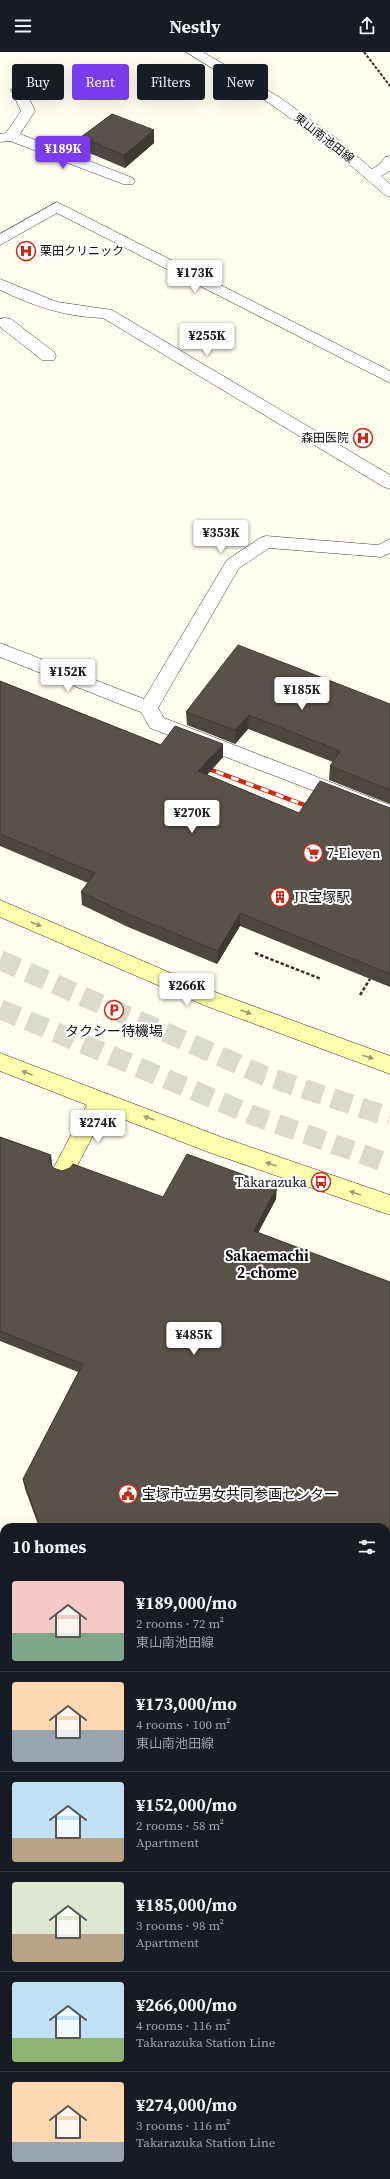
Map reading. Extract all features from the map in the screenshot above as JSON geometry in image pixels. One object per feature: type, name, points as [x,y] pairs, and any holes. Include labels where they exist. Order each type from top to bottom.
[{"type":"street","name":"東山南池田線","points":[[193,52],[274,100],[331,141],[390,192]]},
{"type":"street","points":[[23,100],[28,111],[6,137],[128,181]]},
{"type":"street","points":[[371,175],[381,171],[387,166],[390,160]]},
{"type":"street","points":[[0,240],[56,207],[390,378]]},
{"type":"street","points":[[0,284],[17,315],[48,356]]},
{"type":"street","points":[[17,315],[75,311],[106,313],[390,483]]},
{"type":"street","points":[[148,708],[233,564],[266,542],[381,551],[390,545]]},
{"type":"street","points":[[0,650],[148,708],[157,723],[390,813]]},
{"type":"street","points":[[0,908],[213,1000],[390,1064]]},
{"type":"street","points":[[0,1062],[216,1145],[390,1205]]},
{"type":"street","points":[[63,1171],[100,1101]]},
{"type":"path","points":[[364,52],[390,86]]},
{"type":"path","points":[[255,953],[321,979]]},
{"type":"path","points":[[360,995],[370,979]]},
{"type":"building","points":[[112,114],[154,130],[124,155],[81,137]]},
{"type":"building","points":[[238,645],[390,704],[390,790],[330,766],[340,751],[249,715],[235,730],[186,712]]},
{"type":"building","points":[[0,681],[161,745],[175,726],[223,744],[198,771],[299,813],[320,781],[390,808],[390,974],[240,913],[218,951],[128,914],[81,892],[95,873],[0,834]]},
{"type":"building","points":[[0,1137],[51,1155],[49,1160],[53,1168],[62,1171],[70,1168],[73,1164],[163,1197],[187,1154],[277,1187],[254,1231],[390,1282],[390,1523],[39,1523],[23,1479],[83,1364],[0,1331]]},
{"type":"tunnel","points":[[0,960],[265,1076],[390,1117]]},
{"type":"tunnel","points":[[0,1009],[252,1115],[390,1164]]},
{"type":"railway","points":[[201,766],[315,809]]},
{"type":"place","name":"栗田クリニック","points":[[26,251]]},
{"type":"place","name":"森田医院","points":[[363,438]]},
{"type":"place","name":"7-Eleven","points":[[313,853]]},
{"type":"place","name":"JR宝塚駅","points":[[280,897]]},
{"type":"place","name":"タクシー待機場","points":[[114,1010]]},
{"type":"place","name":"Takarazuka","points":[[321,1182]]},
{"type":"place","name":"宝塚市立男女共同参画センター","points":[[128,1494]]},
{"type":"district","name":"Sakaemachi 2-chome","points":[[267,1264]]}]
